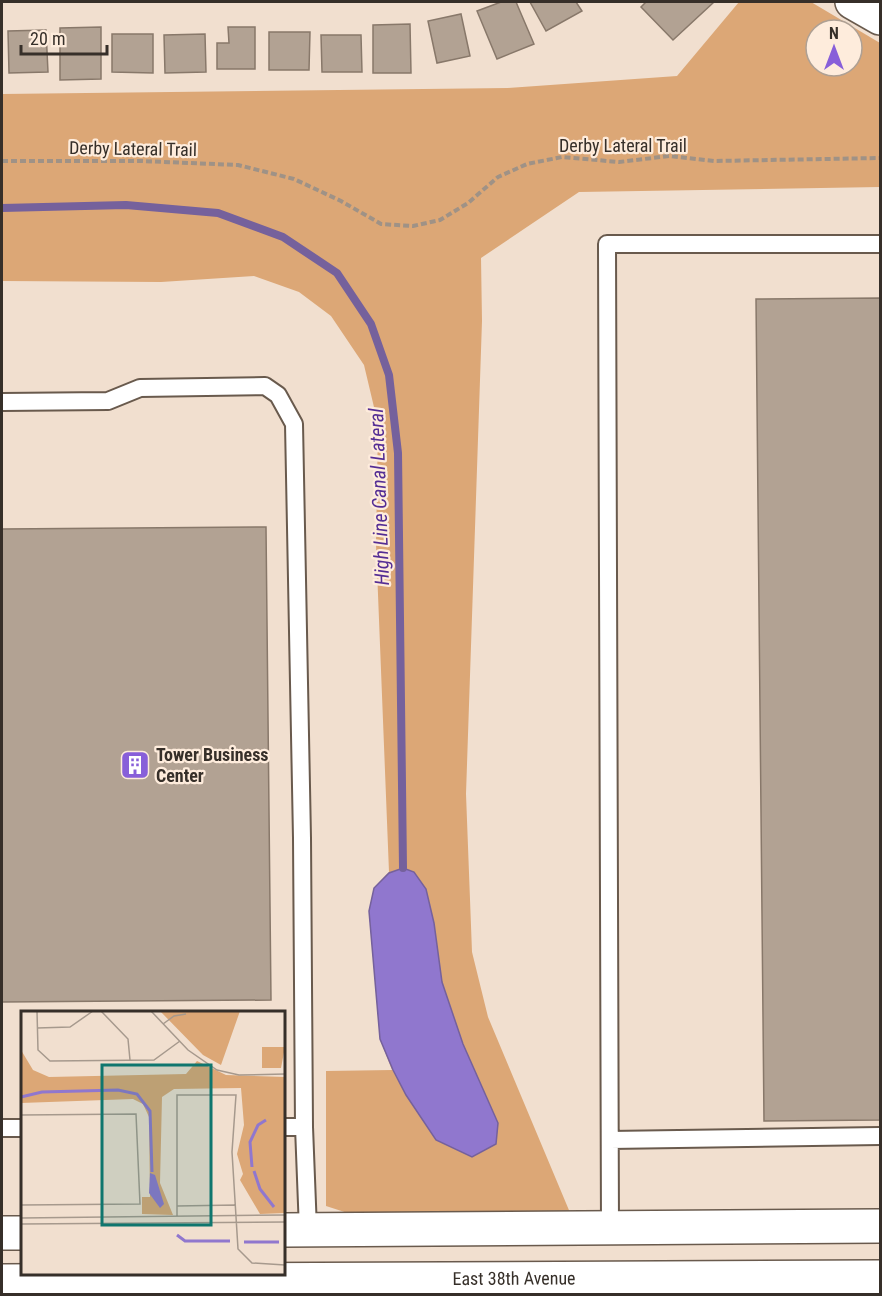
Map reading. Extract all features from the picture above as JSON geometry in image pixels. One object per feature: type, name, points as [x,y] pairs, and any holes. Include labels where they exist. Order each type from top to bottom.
[{"type":"main road","points":[[852,2],[880,18]]},
{"type":"main road","points":[[296,1230],[880,1226]]},
{"type":"main road","points":[[2,1233],[21,1233]]},
{"type":"main road","name":"East 38th Avenue","points":[[2,1281],[880,1277]]},
{"type":"lane","points":[[610,1229],[607,244],[880,244]]},
{"type":"lane","points":[[2,402],[108,401],[140,388],[265,386],[278,395],[294,424],[304,1127],[296,1230]]},
{"type":"lane","points":[[285,1127],[304,1127]]},
{"type":"lane","points":[[2,1128],[21,1128]]},
{"type":"lane","points":[[610,1140],[880,1136]]},
{"type":"path","name":"Derby Lateral Trail","points":[[2,161],[140,161],[238,165],[294,179],[341,201],[381,224],[413,226],[440,220],[468,203],[498,177],[527,164],[562,157],[619,162],[669,156],[714,161],[880,158]]},
{"type":"shaded area","points":[[739,2],[811,2],[838,18],[804,18],[804,78],[864,78],[864,33],[880,43],[880,187],[579,192],[481,258],[482,321],[466,794],[472,952],[488,1017],[571,1215],[357,1216],[326,1206],[326,1071],[392,1070],[380,1039],[369,911],[374,888],[389,872],[376,544],[378,424],[364,365],[331,316],[299,292],[254,276],[161,282],[2,281],[2,94],[508,88],[677,76]]},
{"type":"shaded area","points":[[403,868],[414,872],[426,889],[434,923],[442,982],[463,1044],[498,1123],[496,1144],[472,1157],[436,1140],[406,1095],[380,1039],[369,911],[374,888],[389,873]]},
{"type":"building","points":[[501,2],[516,2],[534,44],[497,59],[477,11]]},
{"type":"building","points":[[530,2],[576,2],[582,11],[546,31]]},
{"type":"building","points":[[646,2],[714,2],[673,40],[641,7]]},
{"type":"building","points":[[461,14],[470,56],[437,63],[428,21]]},
{"type":"building","points":[[410,24],[411,73],[373,73],[373,25]]},
{"type":"building","points":[[101,27],[101,79],[60,80],[60,28]]},
{"type":"building","points":[[228,27],[255,27],[255,69],[217,69],[217,43],[229,43]]},
{"type":"building","points":[[46,30],[48,72],[9,73],[8,31]]},
{"type":"building","points":[[269,32],[310,32],[309,70],[269,70]]},
{"type":"building","points":[[112,34],[153,34],[153,73],[112,72]]},
{"type":"building","points":[[205,34],[206,72],[165,73],[164,35]]},
{"type":"building","points":[[321,35],[361,35],[362,72],[322,72]]},
{"type":"building","points":[[880,298],[880,1120],[764,1121],[756,299]]},
{"type":"building","name":"Tower Business Center","points":[[266,527],[271,1000],[2,1002],[2,529]]},
{"type":"waterway","name":"High Line Canal Lateral","points":[[2,208],[126,205],[218,213],[283,237],[337,273],[371,324],[389,375],[398,453],[403,868]]},
{"type":"place","name":"Tower Business Center","points":[[135,765]]}]
